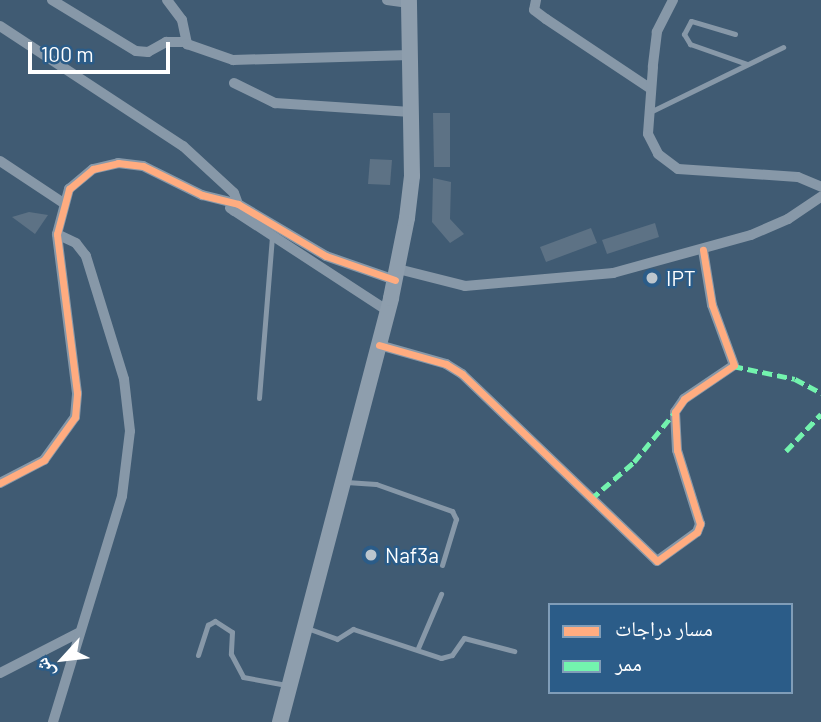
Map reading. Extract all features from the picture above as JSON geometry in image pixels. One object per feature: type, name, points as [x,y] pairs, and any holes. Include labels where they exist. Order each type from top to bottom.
[{"type":"main road","points":[[280,722],[307,628],[396,275],[412,176],[409,2]]},
{"type":"street","points":[[52,0],[136,51],[149,52],[166,42],[185,42],[244,61],[292,56],[338,60],[410,55]]},
{"type":"street","points":[[167,0],[180,16],[185,42]]},
{"type":"street","points":[[387,0],[409,2]]},
{"type":"street","points":[[536,0],[532,4],[540,15],[651,89]]},
{"type":"street","points":[[673,0],[657,32],[651,89],[648,134],[658,154],[678,169],[798,177],[821,187]]},
{"type":"street","points":[[0,26],[165,132],[230,188],[236,207]]},
{"type":"street","points":[[234,83],[275,103],[411,112]]},
{"type":"street","points":[[0,161],[62,202]]},
{"type":"street","points":[[0,483],[44,460],[75,416],[77,393],[57,234],[62,202],[69,189],[93,169],[118,163],[143,166],[236,207],[388,311]]},
{"type":"street","points":[[298,247],[396,275],[443,283],[490,286],[602,275],[703,250],[773,226],[821,197]]},
{"type":"street","points":[[53,722],[127,477],[129,415],[114,339],[86,256],[76,243],[57,234]]},
{"type":"street","points":[[379,345],[456,369],[657,561],[697,532],[700,524],[677,450],[677,407],[734,365],[712,305],[703,250]]},
{"type":"street","points":[[0,673],[78,633]]},
{"type":"lane","points":[[735,34],[691,21],[684,34],[690,44],[747,64]]},
{"type":"lane","points":[[649,112],[783,47]]},
{"type":"lane","points":[[259,398],[274,231]]},
{"type":"lane","points":[[343,481],[376,484],[452,511],[456,519],[442,565]]},
{"type":"lane","points":[[418,649],[441,594]]},
{"type":"lane","points":[[198,655],[208,625],[215,621],[232,632],[231,654],[243,677],[289,686]]},
{"type":"lane","points":[[307,628],[337,639],[353,629],[449,658],[464,638],[514,651]]},
{"type":"building","points":[[433,113],[450,113],[450,167],[434,167]]},
{"type":"building","points":[[370,159],[392,160],[390,185],[368,184]]},
{"type":"building","points":[[433,178],[451,182],[450,219],[464,234],[450,243],[432,222]]},
{"type":"building","points":[[29,212],[48,215],[35,234],[12,217]]},
{"type":"building","points":[[655,223],[659,237],[607,254],[602,240]]},
{"type":"building","points":[[591,228],[597,243],[546,262],[540,247]]},
{"type":"marked path","points":[[733,366],[795,379],[821,393]]},
{"type":"marked path","points":[[591,499],[634,462],[675,412]]},
{"type":"marked path","points":[[786,451],[821,414]]},
{"type":"cycle path","points":[[0,483],[44,460],[75,417],[77,393],[57,234],[69,189],[93,169],[118,163],[143,166],[202,195],[238,204],[326,256],[395,280]]},
{"type":"cycle path","points":[[379,345],[446,364],[462,374],[657,561],[697,532],[700,524],[677,450],[675,412],[684,399],[734,365],[712,305],[703,250]]},
{"type":"place","name":"IPT","points":[[652,278]]},
{"type":"place","name":"Naf3a","points":[[371,555]]}]
